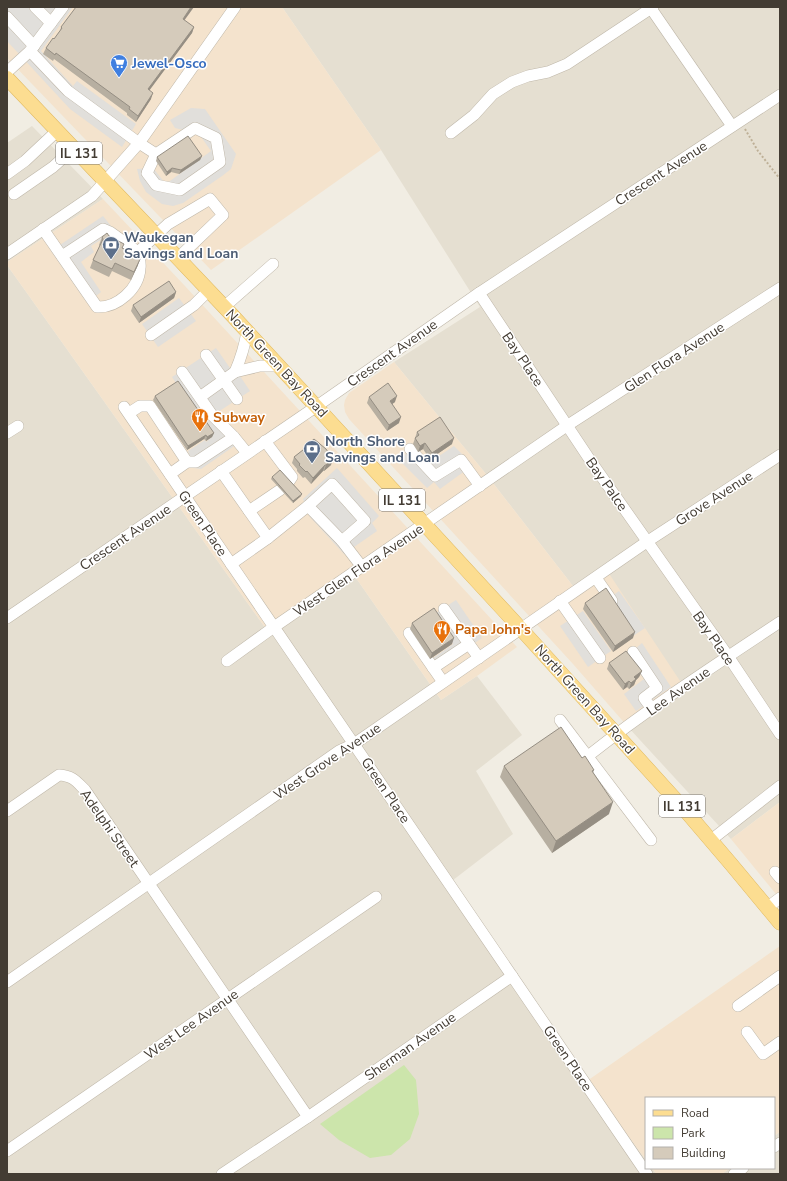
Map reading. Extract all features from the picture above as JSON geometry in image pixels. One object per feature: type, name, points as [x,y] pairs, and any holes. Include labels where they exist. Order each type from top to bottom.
[{"type":"main road","name":"North Green Bay Road","points":[[7,78],[280,366],[521,629],[711,840],[780,923]]},
{"type":"street","points":[[35,7],[51,23]]},
{"type":"street","points":[[7,72],[32,49],[63,7]]},
{"type":"street","points":[[7,254],[92,196],[106,181],[139,143],[235,7]]},
{"type":"street","points":[[451,133],[474,115],[493,94],[512,82],[528,76],[548,72],[567,64],[651,7],[736,124]]},
{"type":"street","points":[[7,17],[68,91],[156,154]]},
{"type":"street","name":"Crescent Avenue","points":[[7,618],[479,293],[780,95]]},
{"type":"street","points":[[195,128],[216,138],[220,162],[180,190],[156,185],[146,173],[156,154],[195,128]]},
{"type":"street","points":[[7,174],[25,162],[57,130]]},
{"type":"street","points":[[14,194],[53,167],[74,148]]},
{"type":"street","points":[[138,252],[168,224],[210,199],[223,215],[178,258]]},
{"type":"street","points":[[43,229],[97,307],[104,307],[114,304],[131,290],[137,281],[140,268],[138,252],[110,232],[103,229],[62,256]]},
{"type":"street","points":[[224,307],[273,264]]},
{"type":"street","name":"Glen Flora Avenue","points":[[568,425],[780,288]]},
{"type":"street","points":[[151,335],[194,305],[209,290]]},
{"type":"street","name":"Bay Place","points":[[479,293],[568,425]]},
{"type":"street","points":[[235,372],[240,362],[247,331]]},
{"type":"street","points":[[206,356],[237,400]]},
{"type":"street","points":[[200,397],[235,372],[260,366],[280,366]]},
{"type":"street","points":[[182,372],[212,415],[234,437],[247,453]]},
{"type":"street","name":"Green Place","points":[[187,462],[150,406],[140,406],[126,410],[647,1174]]},
{"type":"street","name":"West Glen Flora Avenue","points":[[227,661],[274,627],[568,425]]},
{"type":"street","name":"Bay Palce","points":[[568,425],[592,463],[648,541]]},
{"type":"street","points":[[7,433],[18,426]]},
{"type":"street","points":[[170,474],[187,462],[196,462],[234,437]]},
{"type":"street","points":[[249,511],[284,487],[292,477],[265,441]]},
{"type":"street","points":[[410,449],[435,476],[461,460],[480,486]]},
{"type":"street","name":"Grove Avenue","points":[[648,541],[780,455]]},
{"type":"street","points":[[221,471],[268,538]]},
{"type":"street","points":[[231,564],[268,538],[308,506],[332,484],[365,521],[342,541]]},
{"type":"street","points":[[308,506],[342,541],[362,567]]},
{"type":"street","name":"Bay Place","points":[[648,541],[780,734]]},
{"type":"street","name":"West Grove Avenue","points":[[7,982],[339,751],[354,744],[648,541]]},
{"type":"street","points":[[596,578],[618,610]]},
{"type":"street","points":[[560,601],[600,658]]},
{"type":"street","points":[[444,609],[479,658]]},
{"type":"street","name":"Lee Avenue","points":[[588,756],[652,709],[780,622]]},
{"type":"street","points":[[409,633],[443,682]]},
{"type":"street","points":[[433,668],[469,644]]},
{"type":"street","points":[[634,652],[657,688],[644,698],[652,709]]},
{"type":"street","points":[[560,720],[651,840]]},
{"type":"street","name":"Adelphi Street","points":[[7,811],[59,775],[73,778],[85,790],[308,1117]]},
{"type":"street","points":[[711,840],[780,786]]},
{"type":"street","name":"West Lee Avenue","points":[[7,1151],[376,897]]},
{"type":"street","points":[[768,907],[780,898]]},
{"type":"street","name":"Sherman Avenue","points":[[222,1174],[308,1117],[512,976]]},
{"type":"street","points":[[738,1006],[780,976]]},
{"type":"street","points":[[747,1032],[763,1054],[780,1042]]},
{"type":"path","points":[[736,124],[780,179]]},
{"type":"shaded area","points":[[7,7],[282,7],[381,150],[211,270],[7,58]]},
{"type":"shaded area","points":[[7,7],[73,7],[41,51],[73,86],[77,81],[136,124],[122,147],[70,109],[7,41]]},
{"type":"shaded area","points":[[282,7],[780,7],[780,802],[731,839],[628,727],[573,586],[486,474],[394,362],[480,307],[381,150]]},
{"type":"shaded area","points":[[191,108],[205,109],[236,154],[231,169],[183,203],[173,206],[162,204],[146,192],[140,181],[137,169],[153,168],[165,183],[170,181],[211,151],[199,134],[175,128],[170,120]]},
{"type":"shaded area","points":[[32,126],[103,199],[7,262],[7,143]]},
{"type":"shaded area","points":[[103,199],[517,647],[441,700],[356,578],[271,636],[7,265],[7,262]]},
{"type":"shaded area","points":[[103,216],[115,231],[91,246],[94,252],[81,262],[101,292],[87,303],[51,251]]},
{"type":"shaded area","points":[[7,265],[271,636],[356,578],[441,700],[477,676],[522,735],[476,771],[513,834],[444,887],[645,1159],[645,1169],[653,1169],[656,1174],[7,1174]]},
{"type":"shaded area","points":[[179,298],[196,321],[158,347],[142,324]]},
{"type":"shaded area","points":[[216,348],[230,368],[240,376],[250,391],[218,412],[243,440],[201,469],[193,468],[188,451],[205,440],[206,442],[212,437],[172,377]]},
{"type":"shaded area","points":[[394,362],[486,474],[573,586],[604,566],[684,687],[628,727],[573,664],[349,419],[345,412],[344,405],[349,393]]},
{"type":"shaded area","points":[[454,446],[473,465],[440,489],[434,482],[427,488],[399,460],[407,453],[430,462]]},
{"type":"shaded area","points":[[337,468],[379,516],[372,523],[377,531],[344,554],[310,517],[303,499]]},
{"type":"shaded area","points":[[619,591],[645,628],[633,636],[608,599]]},
{"type":"shaded area","points":[[456,600],[482,638],[432,672],[426,663],[453,644],[433,615]]},
{"type":"shaded area","points":[[583,611],[611,651],[588,667],[560,626]]},
{"type":"shaded area","points":[[642,643],[671,687],[636,711],[624,694],[644,679],[626,657]]},
{"type":"shaded area","points":[[780,802],[780,899],[731,839]]},
{"type":"shaded area","points":[[780,946],[780,1132],[775,1135],[775,1097],[645,1097],[645,1159],[587,1081]]},
{"type":"shaded area","points":[[780,1132],[780,1174],[722,1174],[729,1169],[775,1169],[775,1135]]},
{"type":"shaded area","points":[[653,1169],[729,1169],[722,1174],[656,1174]]},
{"type":"green space","points":[[404,1065],[416,1080],[419,1114],[410,1139],[391,1155],[370,1158],[339,1140],[320,1124]]},
{"type":"building","name":"Jewel-Osco","points":[[76,7],[191,7],[183,19],[194,27],[148,89],[153,93],[138,116],[129,109],[130,107],[56,53],[55,55],[46,48]]},
{"type":"building","points":[[188,136],[202,156],[181,170],[172,168],[167,172],[157,157]]},
{"type":"building","name":"Waukegan Savings and Loan","points":[[107,233],[109,236],[124,244],[122,248],[141,257],[134,272],[115,263],[112,269],[93,260],[103,239],[102,237]]},
{"type":"building","points":[[169,281],[176,292],[141,317],[133,305]]},
{"type":"building","points":[[178,381],[214,433],[207,437],[206,435],[188,446],[155,396]]},
{"type":"building","points":[[388,383],[397,396],[390,401],[401,417],[389,425],[369,397]]},
{"type":"building","points":[[440,417],[454,438],[432,453],[425,443],[420,446],[415,438],[419,435],[417,432]]},
{"type":"building","name":"North Shore Savings and Loan","points":[[314,439],[326,449],[333,459],[313,478],[299,465],[300,464],[294,457]]},
{"type":"building","points":[[280,470],[302,494],[293,501],[272,477]]},
{"type":"building","points":[[606,588],[635,632],[615,646],[585,603]]},
{"type":"building","points":[[434,608],[454,638],[432,653],[412,623]]},
{"type":"building","points":[[626,651],[642,671],[634,677],[636,679],[631,683],[629,681],[625,684],[609,663]]},
{"type":"building","points":[[561,727],[582,758],[585,756],[594,770],[592,771],[613,802],[556,841],[504,766]]},
{"type":"place","name":"Jewel-Osco","points":[[119,78]]},
{"type":"place","name":"Waukegan Savings and Loan","points":[[111,260]]},
{"type":"place","name":"Subway","points":[[200,432]]},
{"type":"place","name":"North Shore Savings and Loan","points":[[312,464]]},
{"type":"place","name":"Papa John's","points":[[442,644]]}]
